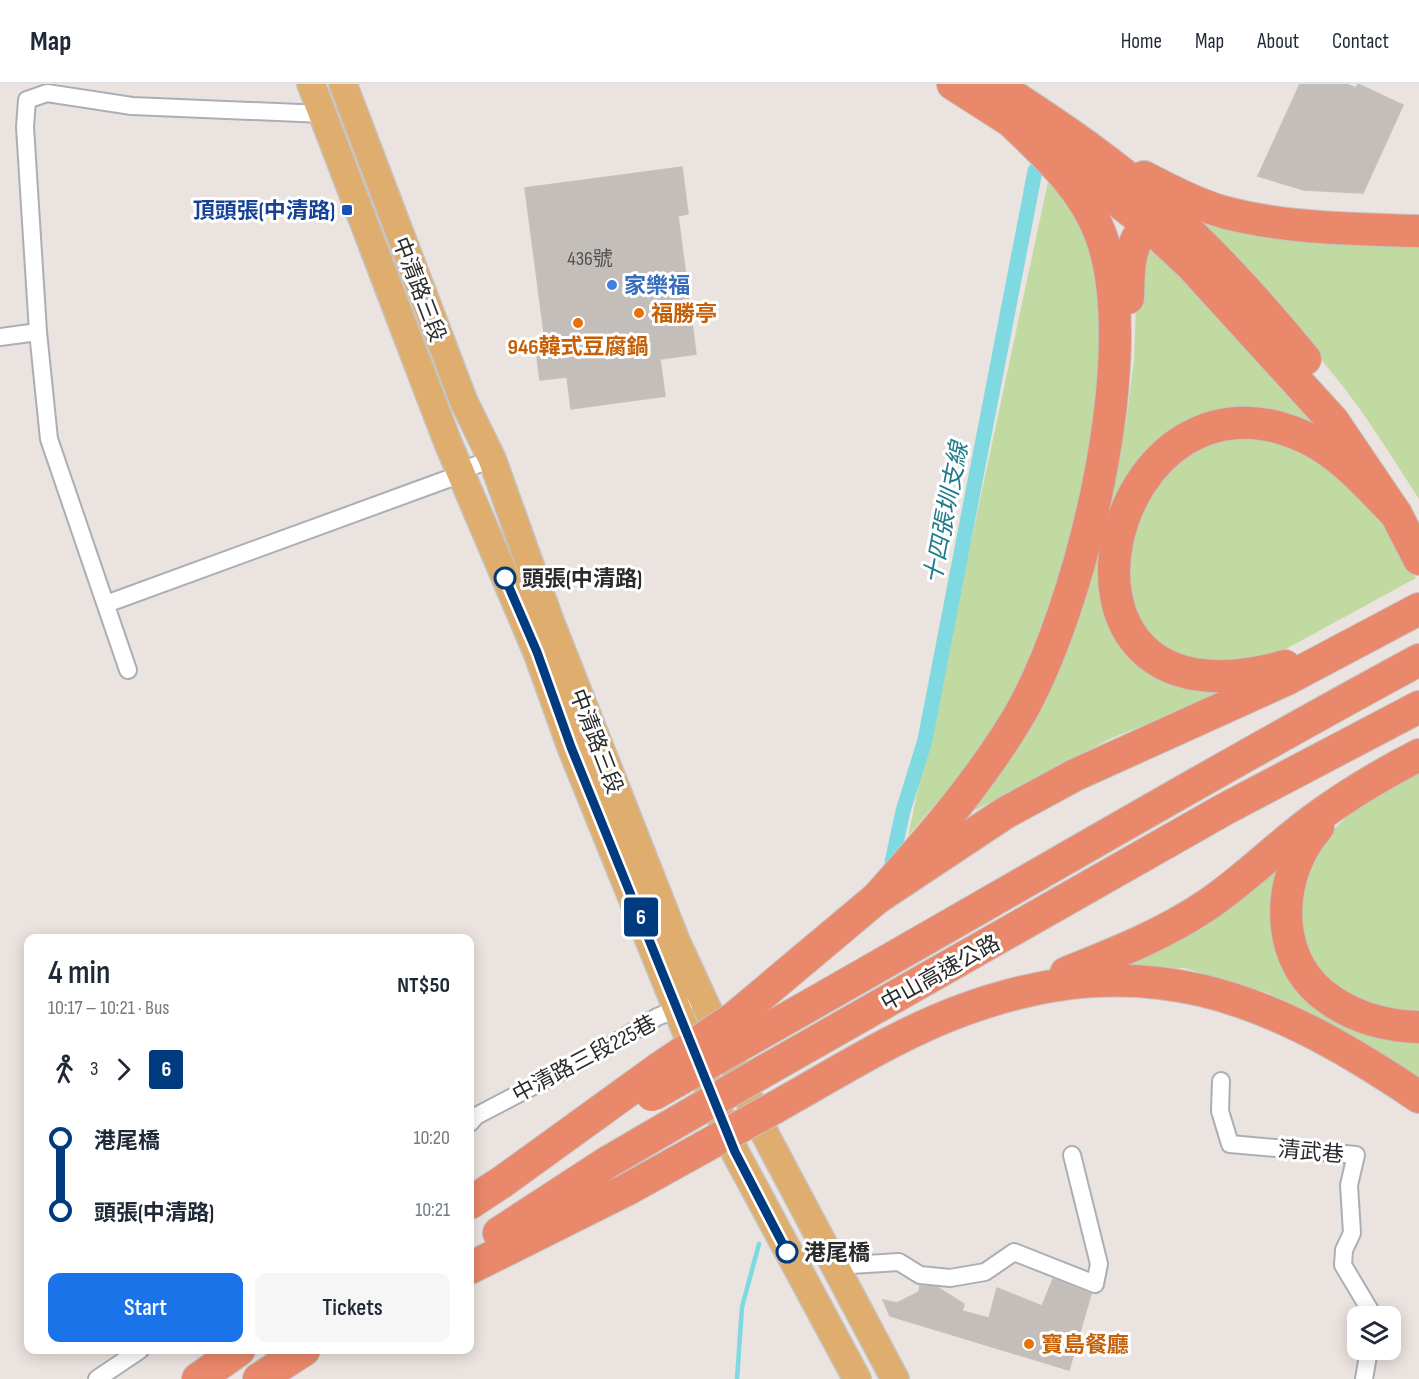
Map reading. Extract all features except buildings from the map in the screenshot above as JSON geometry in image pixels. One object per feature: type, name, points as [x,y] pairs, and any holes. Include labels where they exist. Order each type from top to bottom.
[{"type":"highway","points":[[953,84],[1154,215]]},
{"type":"highway","points":[[995,84],[1098,154],[1174,193],[1221,211],[1304,226],[1419,231]]},
{"type":"highway","points":[[1010,120],[1077,189],[1100,232],[1109,262],[1115,299],[1114,381],[1097,483]]},
{"type":"highway","points":[[1098,154],[1154,215],[1191,265],[1333,421],[1407,514],[1419,560]]},
{"type":"highway","points":[[740,1030],[877,898],[949,817],[984,771],[1018,717],[1047,659],[1067,608],[1097,483],[1125,385],[1131,249],[1154,215]]},
{"type":"highway","points":[[1338,651],[1257,674],[1212,676],[1174,669],[1146,650],[1126,625],[1115,600],[1112,569],[1122,520],[1137,488],[1167,452],[1189,437],[1234,424],[1263,425],[1316,443],[1407,514]]},
{"type":"highway","points":[[877,898],[1005,813],[1075,775],[1223,710],[1409,614]]},
{"type":"highway","name":"中山高速公路","points":[[474,1200],[740,1030],[994,902],[1233,761],[1419,660]]},
{"type":"highway","name":"中山高速公路","points":[[474,1247],[608,1162],[759,1074],[1226,809],[1419,707]]},
{"type":"highway","points":[[474,1266],[628,1189],[905,1036],[962,1010],[1110,957],[1160,933],[1210,902],[1312,820],[1346,797],[1419,755]]},
{"type":"highway","points":[[1346,797],[1315,829],[1294,862],[1286,900],[1287,929],[1293,950],[1302,971],[1320,992],[1340,1006],[1361,1017],[1395,1026],[1419,1027]]},
{"type":"highway","points":[[1012,994],[1068,983],[1102,981],[1148,981],[1219,993],[1269,1010],[1316,1032],[1419,1097]]},
{"type":"highway","points":[[198,1379],[233,1354]]},
{"type":"highway","points":[[259,1379],[298,1354]]},
{"type":"main road","name":"中清路三段","points":[[311,84],[460,471],[537,652],[571,747],[690,1004],[766,1136],[895,1379]]},
{"type":"main road","name":"中清路三段","points":[[343,84],[464,402],[492,459],[555,632],[676,941],[690,1004],[735,1152],[857,1379]]},
{"type":"street","points":[[128,670],[49,439],[38,332],[25,127],[27,100],[46,93],[132,106],[323,114]]},
{"type":"street","points":[[0,337],[38,332]]},
{"type":"street","points":[[106,604],[456,476],[460,471],[492,459]]},
{"type":"street","name":"中清路三段225巷","points":[[474,1118],[690,1004]]},
{"type":"street","name":"清武巷","points":[[1221,1081],[1220,1111],[1230,1144],[1356,1155],[1348,1185],[1352,1233],[1344,1250],[1343,1264],[1368,1306]]},
{"type":"street","points":[[835,1266],[899,1262],[920,1275],[950,1278],[985,1272],[1014,1252],[1095,1284],[1099,1264],[1072,1155]]},
{"type":"street","points":[[97,1379],[134,1354]]},
{"type":"street","points":[[1364,1379],[1367,1360]]},
{"type":"green space","points":[[1053,174],[1094,232],[1108,359],[1062,589],[997,732],[908,836],[1048,182]]},
{"type":"green space","points":[[1174,202],[1419,246],[1419,499],[1378,435],[1314,351],[1256,286]]},
{"type":"green space","points":[[1150,237],[1336,443],[1229,423],[1133,481],[1111,612],[1235,689],[1112,738],[975,810],[971,804],[1102,494],[1126,422],[1134,360],[1136,301]]},
{"type":"green space","points":[[1252,432],[1338,468],[1380,519],[1416,578],[1255,666],[1155,654],[1116,593],[1137,498],[1177,453]]},
{"type":"green space","points":[[1419,761],[1419,1011],[1395,1012],[1347,996],[1319,968],[1303,936],[1299,892],[1313,851],[1385,777]]},
{"type":"green space","points":[[1280,864],[1310,994],[1419,1033],[1419,1085],[1353,1041],[1268,993],[1184,968],[1117,970]]},
{"type":"waterway","name":"十四張圳支線","points":[[892,862],[903,811],[925,740],[1035,171]]},
{"type":"waterway","name":"十四張圳支線","points":[[737,1379],[742,1307],[759,1244]]},
{"type":"bus line","name":"6","points":[[505,578],[537,652],[571,747],[735,1152],[787,1252]]},
{"type":"place","name":"頂頭張(中清路)","points":[[347,210]]},
{"type":"place","name":"家樂福","points":[[612,285]]},
{"type":"place","name":"福勝亭","points":[[639,313]]},
{"type":"place","name":"946韓式豆腐鍋","points":[[578,323]]},
{"type":"place","name":"頭張(中清路)","points":[[505,578]]},
{"type":"place","name":"港尾橋","points":[[787,1252]]},
{"type":"place","name":"寶島餐廳","points":[[1029,1344]]}]
